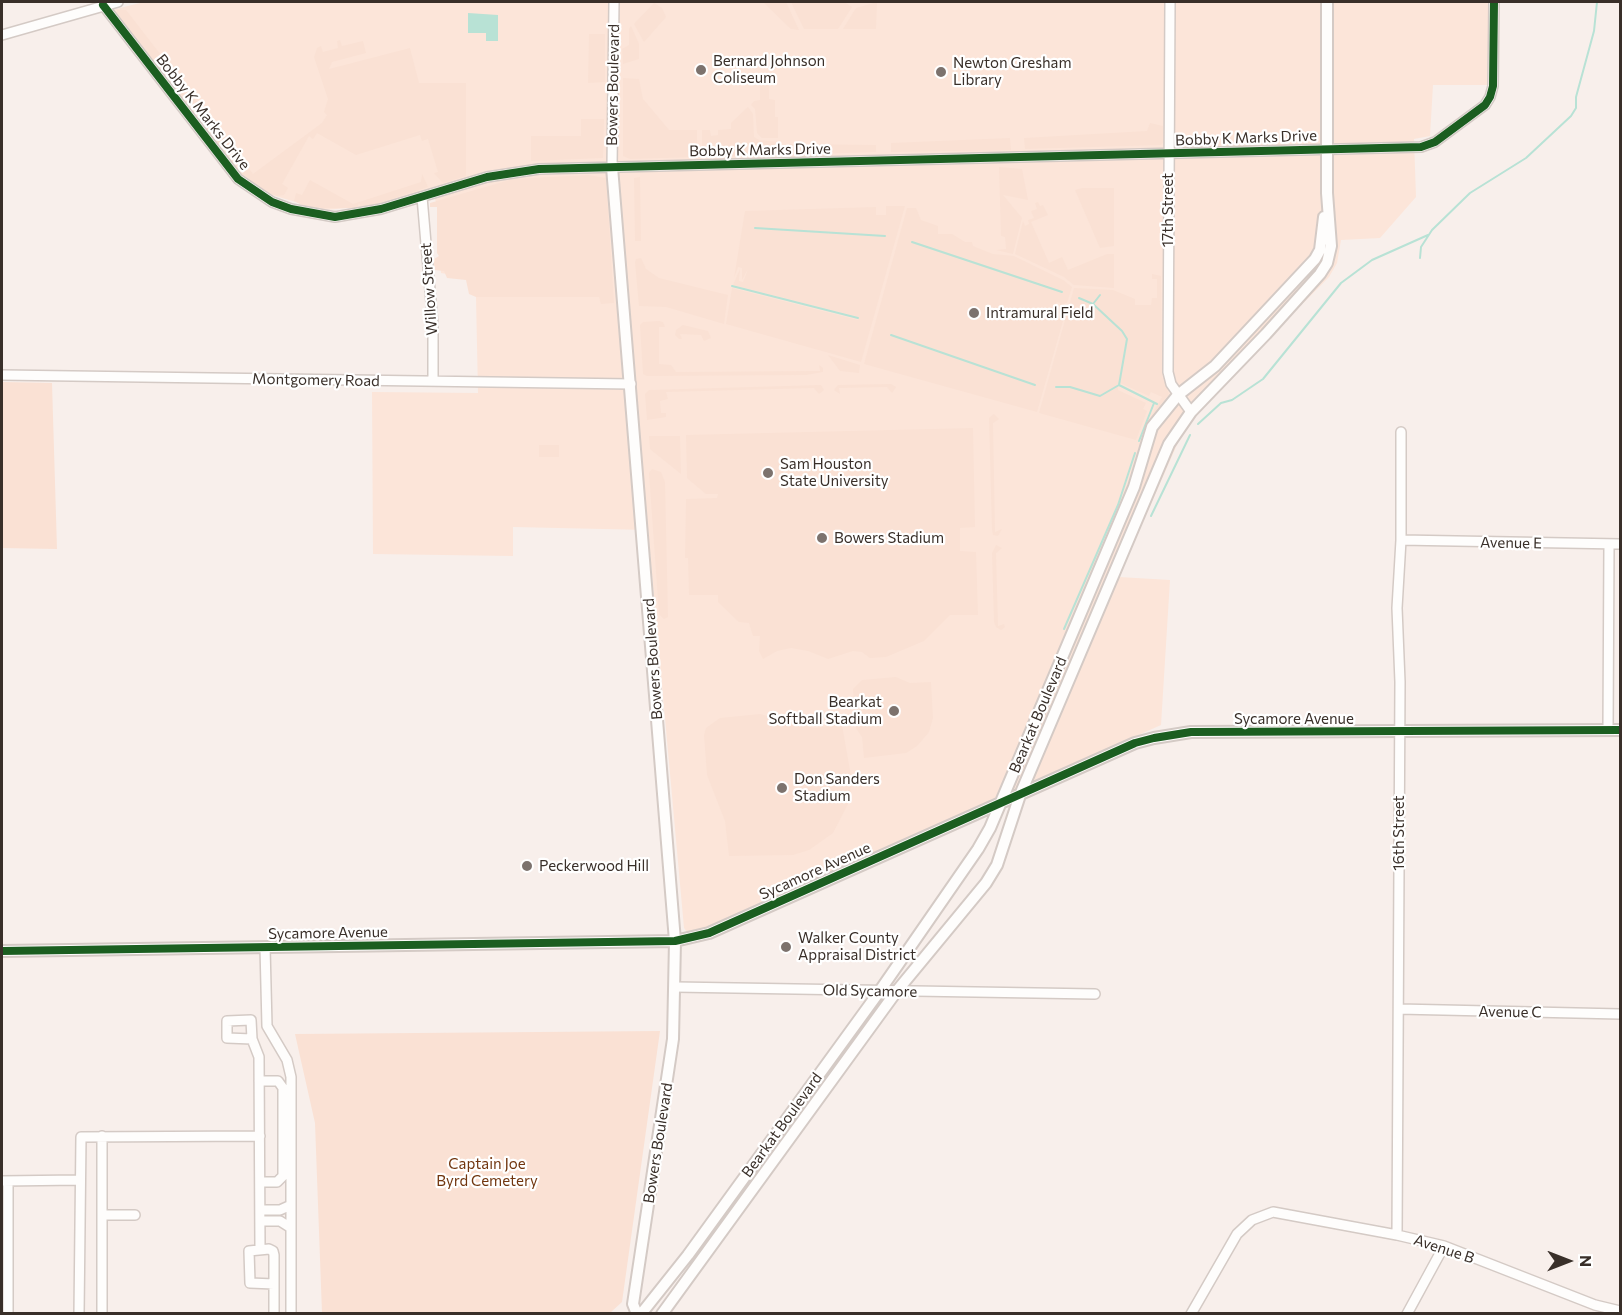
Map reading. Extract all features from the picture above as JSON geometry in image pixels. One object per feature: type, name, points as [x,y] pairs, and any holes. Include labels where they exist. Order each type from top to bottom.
[{"type":"street","points":[[2,34],[118,2]]},
{"type":"street","name":"Bowers Boulevard","points":[[614,2],[612,167],[632,384],[675,940],[671,1063],[633,1304],[639,1314]]},
{"type":"street","name":"17th Street","points":[[1170,2],[1168,372],[1171,384],[1191,412]]},
{"type":"street","name":"Bearkat Boulevard","points":[[662,1314],[896,992],[986,883],[1006,844],[1020,795],[1161,462],[1191,412],[1320,274],[1327,263],[1331,246],[1327,193],[1328,2]]},
{"type":"street","name":"Bobby K Marks Drive","points":[[103,5],[238,179],[272,202],[291,210],[335,217],[381,209],[512,172],[612,167],[1421,147],[1434,142],[1485,105],[1493,86],[1494,2]]},
{"type":"street","name":"Bearkat Boulevard","points":[[639,1314],[688,1255],[879,992],[978,849],[1001,802],[1134,487],[1152,427],[1160,414],[1178,395],[1215,366],[1315,259],[1320,250],[1327,193]]},
{"type":"street","name":"Willow Street","points":[[422,197],[433,325],[433,381]]},
{"type":"street","name":"Montgomery Road","points":[[2,375],[632,384]]},
{"type":"street","name":"16th Street","points":[[1398,1235],[1398,608],[1401,540],[1401,432]]},
{"type":"street","name":"Avenue E","points":[[1401,540],[1620,544]]},
{"type":"street","points":[[1608,730],[1609,544]]},
{"type":"street","name":"Sycamore Avenue","points":[[2,951],[675,940],[709,933],[1135,743],[1172,734],[1620,730]]},
{"type":"street","points":[[265,947],[267,1026],[287,1059],[291,1077],[291,1314]]},
{"type":"street","name":"Old Sycamore","points":[[675,987],[1095,994]]},
{"type":"street","name":"Avenue C","points":[[1399,1009],[1620,1014]]},
{"type":"street","points":[[252,1039],[259,1058],[260,1081],[260,1249]]},
{"type":"street","points":[[260,1081],[278,1081],[283,1088],[283,1176],[277,1182],[260,1182]]},
{"type":"street","points":[[102,1136],[102,1314]]},
{"type":"street","points":[[79,1314],[81,1137],[260,1136]]},
{"type":"street","points":[[8,1314],[5,1181],[79,1180]]},
{"type":"street","points":[[260,1210],[280,1210],[291,1205]]},
{"type":"street","name":"Avenue B","points":[[1191,1314],[1237,1234],[1261,1214],[1287,1214],[1444,1246],[1595,1305],[1620,1311]]},
{"type":"street","points":[[102,1215],[135,1215]]},
{"type":"street","points":[[260,1221],[280,1221],[291,1228]]},
{"type":"street","points":[[1407,1314],[1444,1246]]},
{"type":"street","points":[[274,1284],[254,1284],[248,1278],[249,1251],[260,1249],[273,1251],[274,1284],[274,1314]]},
{"type":"shaded area","name":"Sam Houston State University","points":[[144,2],[1489,2],[1488,85],[1433,85],[1430,136],[1414,139],[1416,197],[1380,238],[1341,240],[1337,263],[1329,277],[1202,406],[1180,438],[1119,577],[1170,580],[1161,725],[693,933],[687,932],[684,928],[648,530],[513,527],[513,556],[373,554],[372,392],[478,393],[476,297],[469,278],[441,273],[437,203],[429,190],[374,206],[323,210],[272,195],[254,184],[112,10]]},
{"type":"shaded area","points":[[468,13],[498,15],[498,41],[486,41],[486,33],[468,33]]},
{"type":"green space","points":[[763,2],[786,2],[799,30],[791,29]]},
{"type":"green space","points":[[791,2],[844,2],[852,7],[838,29],[804,29]]},
{"type":"green space","points":[[877,2],[876,29],[843,29],[856,8]]},
{"type":"green space","points":[[654,3],[662,8],[666,17],[644,42],[634,24]]},
{"type":"green space","points":[[117,10],[126,10],[253,174],[322,123],[327,115],[324,112],[328,99],[314,57],[317,48],[321,46],[323,52],[338,48],[337,41],[340,40],[342,46],[363,41],[366,53],[332,62],[329,69],[410,48],[419,83],[466,83],[466,176],[443,183],[434,173],[438,172],[428,139],[422,141],[420,135],[356,155],[317,133],[313,139],[309,136],[282,184],[288,188],[284,195],[277,196],[258,189],[227,157],[116,14]]},
{"type":"green space","points":[[631,26],[639,44],[639,59],[623,64],[622,49],[629,45]]},
{"type":"green space","points":[[589,34],[605,34],[605,82],[588,83]]},
{"type":"green space","points":[[760,76],[769,78],[769,99],[775,100],[775,117],[778,117],[778,138],[762,138],[757,133],[755,109],[751,105],[754,101],[760,100]]},
{"type":"green space","points":[[623,78],[639,79],[643,99],[669,130],[697,130],[697,157],[630,159],[623,156]]},
{"type":"green space","points":[[748,107],[753,114],[754,137],[759,140],[779,142],[778,155],[702,157],[702,130],[710,130],[711,136],[718,135],[718,130],[731,129],[731,123]]},
{"type":"green space","points":[[581,119],[604,119],[603,158],[531,161],[531,136],[581,136]]},
{"type":"green space","points":[[1150,123],[1163,126],[1164,141],[1161,145],[1025,149],[1024,138],[1147,131]]},
{"type":"green space","points":[[1010,138],[1011,150],[891,152],[891,143]]},
{"type":"green space","points":[[788,144],[876,145],[876,152],[787,155]]},
{"type":"green space","points":[[999,167],[1022,169],[1028,200],[1003,195],[1022,218],[1013,254],[996,250],[1006,249],[1005,237],[1001,236]]},
{"type":"green space","points":[[422,174],[428,187],[374,205],[361,207],[359,203],[357,208],[322,208],[304,206],[294,201],[296,193],[302,195],[310,180],[353,204],[421,182]]},
{"type":"green space","points":[[588,175],[606,178],[614,303],[601,304],[599,297],[476,297],[469,294],[466,280],[447,278],[444,271],[434,270],[434,259],[439,256],[437,253],[437,207],[430,207],[430,203],[513,179]]},
{"type":"green space","points":[[640,177],[641,241],[635,241],[634,178]]},
{"type":"green space","points":[[1114,188],[1114,246],[1100,248],[1075,190]]},
{"type":"green space","points":[[1038,202],[1040,206],[1043,205],[1048,215],[1031,222],[1049,263],[1062,257],[1068,270],[1107,254],[1114,254],[1114,288],[1074,285],[1064,277],[1015,254],[1023,221],[1025,226],[1029,224],[1028,220],[1034,218],[1031,211],[1037,209],[1035,203]]},
{"type":"green space","points":[[886,206],[905,206],[861,362],[726,324],[732,288],[858,320],[859,317],[733,285],[740,269],[739,281],[743,282],[748,269],[742,280],[742,268],[738,267],[734,278],[745,211],[876,207],[876,215],[886,215]]},
{"type":"green space","points":[[907,208],[916,208],[921,220],[938,226],[938,234],[952,234],[993,254],[1014,256],[1063,280],[1072,287],[1067,303],[1058,315],[1060,303],[1057,302],[1051,312],[1058,304],[1056,316],[1059,317],[1067,307],[1037,412],[864,364]]},
{"type":"green space","points":[[641,258],[646,269],[659,278],[728,295],[724,324],[666,307],[639,306],[635,262],[636,259]]},
{"type":"green space","points":[[1152,274],[1161,276],[1162,376],[1169,394],[1150,418],[1162,397],[1151,392],[1149,396],[1120,383],[1118,390],[1146,403],[1143,409],[1147,411],[1136,440],[1039,413],[1074,288],[1113,290],[1135,299],[1135,305],[1151,305],[1152,298],[1157,298],[1157,279],[1152,279]]},
{"type":"green space","points":[[643,322],[663,322],[665,327],[659,327],[659,364],[671,365],[676,372],[820,371],[819,365],[823,368],[823,372],[806,375],[647,376],[643,374],[640,325]]},
{"type":"green space","points":[[683,325],[708,331],[711,338],[704,341],[701,335],[680,334],[682,339],[679,339],[675,335],[676,330]]},
{"type":"green space","points":[[828,355],[860,365],[859,373],[840,371]]},
{"type":"green space","points":[[2,382],[52,383],[57,549],[2,548]]},
{"type":"green space","points":[[891,384],[896,387],[892,393],[887,387],[839,388],[840,394],[834,390],[838,385]]},
{"type":"green space","points":[[821,385],[824,390],[819,394],[814,388],[666,392],[668,399],[660,401],[661,413],[666,413],[666,417],[647,420],[645,394],[649,390]]},
{"type":"green space","points":[[994,414],[999,419],[993,423],[995,532],[1002,529],[998,536],[993,535],[992,530],[989,418]]},
{"type":"green space","name":"Bowers Stadium","points":[[973,428],[975,527],[960,528],[960,551],[976,552],[978,615],[950,615],[924,641],[886,657],[870,658],[862,652],[853,651],[828,659],[808,651],[791,648],[777,651],[763,659],[759,651],[760,636],[753,636],[749,623],[739,622],[718,602],[718,595],[689,595],[688,558],[685,558],[686,499],[717,498],[718,494],[706,494],[687,478],[686,435]]},
{"type":"green space","points":[[649,436],[680,436],[681,474],[650,449]]},
{"type":"green space","points":[[539,445],[559,445],[559,457],[539,457]]},
{"type":"green space","points":[[652,469],[661,472],[665,482],[668,617],[664,619],[659,614],[649,473]]},
{"type":"green space","points":[[996,545],[1002,548],[996,553],[998,626],[1004,624],[1005,627],[1001,630],[994,622],[992,553]]},
{"type":"green space","name":"Bearkat Softball Stadium","points":[[896,677],[910,683],[931,682],[933,718],[929,732],[917,746],[906,753],[864,758],[862,737],[856,728],[853,689],[862,680]]},
{"type":"green space","name":"Don Sanders Stadium","points":[[760,714],[814,728],[842,725],[851,776],[850,800],[833,833],[809,850],[793,855],[729,856],[725,821],[707,775],[704,735],[706,728],[720,718]]},
{"type":"green space","name":"Captain Joe Byrd Cemetery","points":[[660,1031],[622,1302],[610,1313],[322,1313],[315,1123],[295,1034]]},
{"type":"waterway","points":[[1420,258],[1421,247],[1432,230],[1470,193],[1526,158],[1571,116],[1576,108],[1576,97],[1594,31],[1597,2]]},
{"type":"waterway","points":[[755,228],[885,236]]},
{"type":"waterway","points":[[1198,424],[1221,403],[1232,400],[1263,379],[1341,283],[1372,260],[1428,235]]},
{"type":"waterway","points":[[912,242],[1062,292]]},
{"type":"waterway","points":[[732,286],[858,318]]},
{"type":"waterway","points":[[1093,304],[1100,295]]},
{"type":"waterway","points":[[1056,387],[1070,387],[1100,396],[1119,385],[1127,339],[1122,331],[1093,304],[1079,298]]},
{"type":"waterway","points":[[891,335],[1035,385]]},
{"type":"waterway","points":[[1119,385],[1157,404]]},
{"type":"waterway","points":[[1139,441],[1154,403]]},
{"type":"waterway","points":[[1151,516],[1190,435]]},
{"type":"waterway","points":[[1064,629],[1118,505],[1135,453]]},
{"type":"cycle path","points":[[103,5],[238,179],[272,202],[291,209],[335,217],[381,209],[487,177],[539,169],[1421,147],[1435,142],[1485,105],[1490,97],[1493,86],[1494,2]]},
{"type":"cycle path","points":[[2,951],[675,941],[709,933],[1135,743],[1154,738],[1191,732],[1620,730]]},
{"type":"place","name":"Bernard Johnson Coliseum","points":[[701,70]]},
{"type":"place","name":"Newton Gresham Library","points":[[941,72]]},
{"type":"place","name":"Intramural Field","points":[[974,313]]},
{"type":"place","name":"Sam Houston State University","points":[[768,473]]},
{"type":"place","name":"Bowers Stadium","points":[[822,538]]},
{"type":"place","name":"Bearkat Softball Stadium","points":[[894,711]]},
{"type":"place","name":"Don Sanders Stadium","points":[[782,788]]},
{"type":"place","name":"Peckerwood Hill","points":[[527,866]]},
{"type":"place","name":"Walker County Appraisal District","points":[[786,947]]}]
